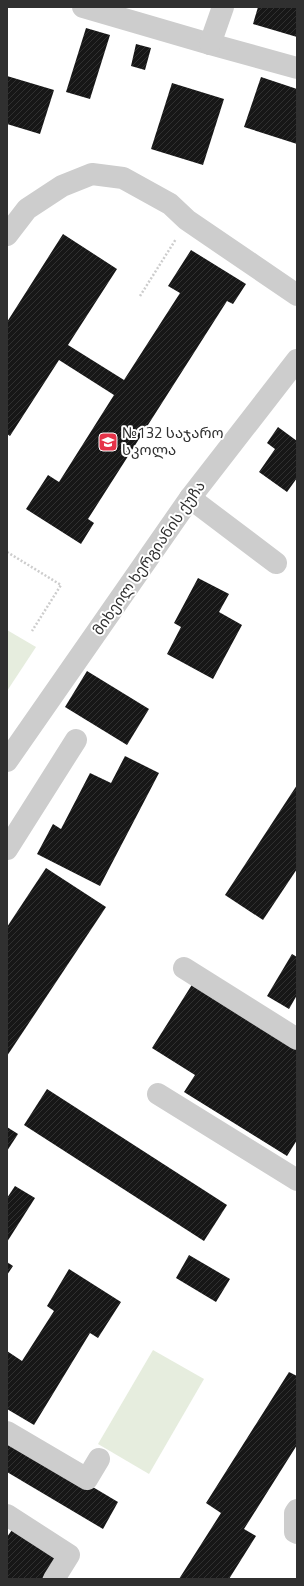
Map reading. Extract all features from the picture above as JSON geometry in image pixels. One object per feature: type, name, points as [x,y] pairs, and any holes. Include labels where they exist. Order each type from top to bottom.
[{"type":"street","points":[[83,7],[297,68]]},
{"type":"street","points":[[210,44],[223,7]]},
{"type":"street","points":[[7,235],[27,209],[62,186],[92,174],[123,178],[170,204],[187,220],[297,295]]},
{"type":"street","name":"მიხეილ ხერგიანის ქუჩა","points":[[7,761],[190,498],[297,360]]},
{"type":"street","points":[[190,498],[276,563]]},
{"type":"street","points":[[7,849],[76,740]]},
{"type":"street","points":[[184,968],[297,1040]]},
{"type":"street","points":[[158,1094],[297,1180]]},
{"type":"street","points":[[7,1432],[87,1479],[99,1459]]},
{"type":"street","points":[[297,1510],[295,1513],[295,1532],[297,1533]]},
{"type":"street","points":[[7,1515],[69,1555],[54,1579]]},
{"type":"path","points":[[140,296],[187,220]]},
{"type":"path","points":[[7,552],[61,585],[32,632]]},
{"type":"green space","points":[[7,630],[36,647],[7,691]]},
{"type":"green space","points":[[153,1350],[204,1379],[149,1474],[98,1444]]},
{"type":"building","points":[[258,7],[297,7],[297,37],[253,24]]},
{"type":"building","points":[[86,28],[110,35],[90,99],[66,92]]},
{"type":"building","points":[[136,44],[151,48],[145,70],[131,66]]},
{"type":"building","points":[[7,76],[54,90],[40,134],[7,124]]},
{"type":"building","points":[[261,77],[297,89],[297,144],[244,127]]},
{"type":"building","points":[[172,83],[224,99],[203,165],[151,149]]},
{"type":"building","points":[[63,234],[117,269],[68,345],[124,380],[180,293],[168,286],[191,250],[246,284],[233,304],[227,301],[88,519],[94,523],[81,544],[26,509],[48,475],[59,482],[114,395],[59,360],[10,436],[7,434],[7,322]]},
{"type":"building","points":[[278,427],[297,441],[297,478],[287,492],[259,472],[275,449],[267,443]]},
{"type":"building","points":[[198,578],[229,594],[219,612],[242,625],[213,679],[167,654],[181,627],[174,623]]},
{"type":"building","points":[[87,671],[149,709],[127,745],[65,707]]},
{"type":"building","points":[[125,756],[159,773],[100,886],[37,854],[53,824],[61,829],[90,773],[111,783]]},
{"type":"building","points":[[297,785],[297,869],[263,920],[225,895]]},
{"type":"building","points":[[46,868],[106,907],[7,1056],[7,927]]},
{"type":"building","points":[[292,954],[297,957],[297,995],[289,1009],[267,996]]},
{"type":"building","points":[[193,983],[297,1048],[297,1140],[287,1156],[184,1092],[195,1075],[152,1048]]},
{"type":"building","points":[[47,1089],[227,1205],[204,1241],[24,1125]]},
{"type":"building","points":[[7,1127],[18,1134],[7,1151]]},
{"type":"building","points":[[15,1186],[35,1198],[7,1242],[7,1198]]},
{"type":"building","points":[[189,1255],[230,1279],[216,1302],[176,1278]]},
{"type":"building","points":[[7,1262],[13,1266],[7,1275]]},
{"type":"building","points":[[69,1269],[121,1302],[98,1338],[90,1333],[34,1425],[7,1409],[7,1351],[22,1361],[54,1311],[47,1306]]},
{"type":"building","points":[[289,1372],[297,1376],[297,1445],[244,1529],[256,1536],[229,1579],[179,1579],[221,1513],[206,1503]]},
{"type":"building","points":[[7,1436],[118,1502],[103,1529],[7,1472]]},
{"type":"building","points":[[14,1527],[57,1555],[42,1579],[7,1579],[7,1537]]},
{"type":"place","name":"№132 საჯარო სკოლა","points":[[108,442]]}]
